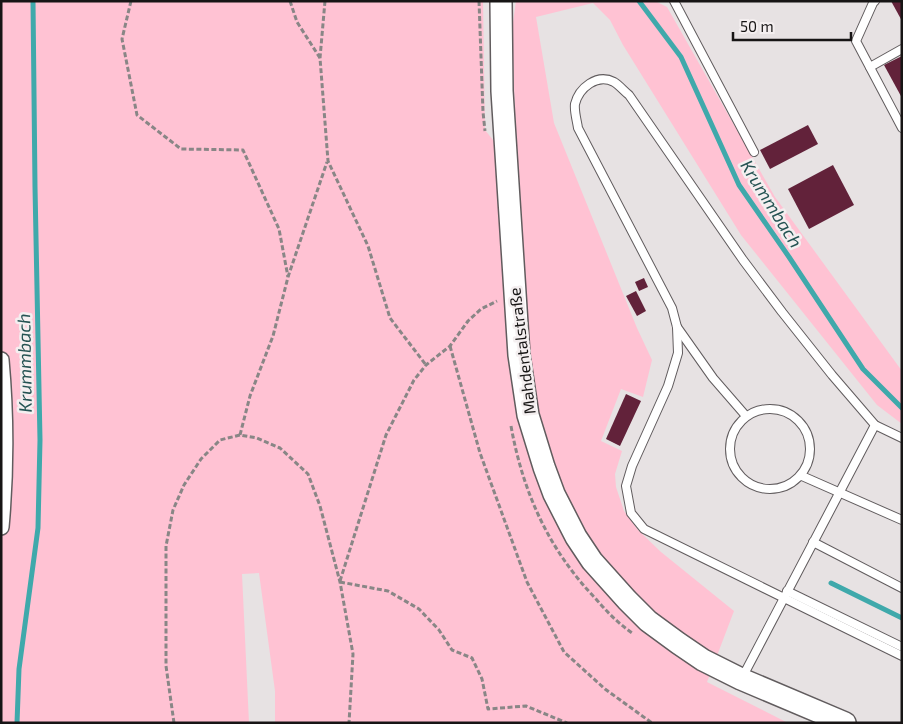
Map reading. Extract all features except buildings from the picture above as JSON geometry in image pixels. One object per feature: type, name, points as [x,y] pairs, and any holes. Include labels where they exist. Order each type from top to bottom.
[{"type":"main road","name":"Mahdentalstraße","points":[[500,1],[502,91],[508,206],[519,355],[528,415],[554,494],[576,537],[592,561],[648,621],[703,660],[846,723]]},
{"type":"street","points":[[1,360],[5,438],[1,527]]},
{"type":"lane","points":[[674,1],[754,152]]},
{"type":"lane","points":[[875,1],[856,41],[902,128]]},
{"type":"lane","points":[[870,67],[902,49]]},
{"type":"lane","points":[[902,438],[875,425],[832,375],[743,260],[629,95],[612,81],[603,80],[590,83],[580,92],[575,106],[578,128],[672,308],[677,327],[678,353],[668,386],[632,466],[626,486],[631,513],[644,529],[902,647]]},
{"type":"lane","points":[[677,327],[713,378],[746,416]]},
{"type":"lane","points":[[760,409],[776,409],[791,414],[804,426],[811,442],[811,451],[810,460],[802,476],[783,489],[760,490],[740,478],[729,457],[732,434],[746,416],[760,409]]},
{"type":"lane","points":[[742,678],[875,425]]},
{"type":"lane","points":[[802,476],[902,520]]},
{"type":"lane","points":[[813,542],[902,588]]},
{"type":"lane","points":[[785,595],[902,656]]},
{"type":"path","points":[[131,1],[122,39],[137,115],[181,149],[243,150],[278,229],[288,276]]},
{"type":"path","points":[[290,1],[297,22],[320,58]]},
{"type":"path","points":[[325,1],[320,58],[328,162],[368,246],[390,318],[426,365]]},
{"type":"path","points":[[240,436],[250,396],[273,336],[288,276],[328,162]]},
{"type":"path","points":[[340,582],[386,435],[414,380],[426,365],[450,346],[468,322],[481,309],[499,300]]},
{"type":"path","points":[[450,346],[480,453],[527,582],[564,652],[605,689],[650,722]]},
{"type":"path","points":[[174,723],[166,666],[166,546],[173,510],[184,486],[201,459],[220,440],[240,436],[257,438],[280,448],[308,474],[320,506],[340,582],[352,654],[349,723]]},
{"type":"path","points":[[340,582],[388,592],[419,609],[439,630],[452,650],[472,658],[482,679],[488,709],[526,706],[567,723]]},
{"type":"path","points":[[644,723],[650,722]]},
{"type":"shaded area","points":[[1,1],[483,1],[485,130],[517,170],[512,30],[516,1],[655,1],[667,7],[775,197],[902,371],[902,424],[877,405],[741,235],[623,45],[610,20],[593,3],[536,17],[554,123],[637,328],[652,360],[643,397],[621,389],[601,441],[622,451],[615,474],[616,487],[624,511],[638,530],[661,552],[734,611],[707,682],[788,723],[275,723],[275,691],[259,573],[242,574],[249,723],[1,723]]},
{"type":"waterway","name":"Krummbach","points":[[17,723],[19,669],[38,528],[40,440],[33,1]]},
{"type":"waterway","name":"Krummbach","points":[[639,1],[681,57],[739,185],[863,369],[902,408]]},
{"type":"waterway","points":[[831,583],[902,618]]}]
